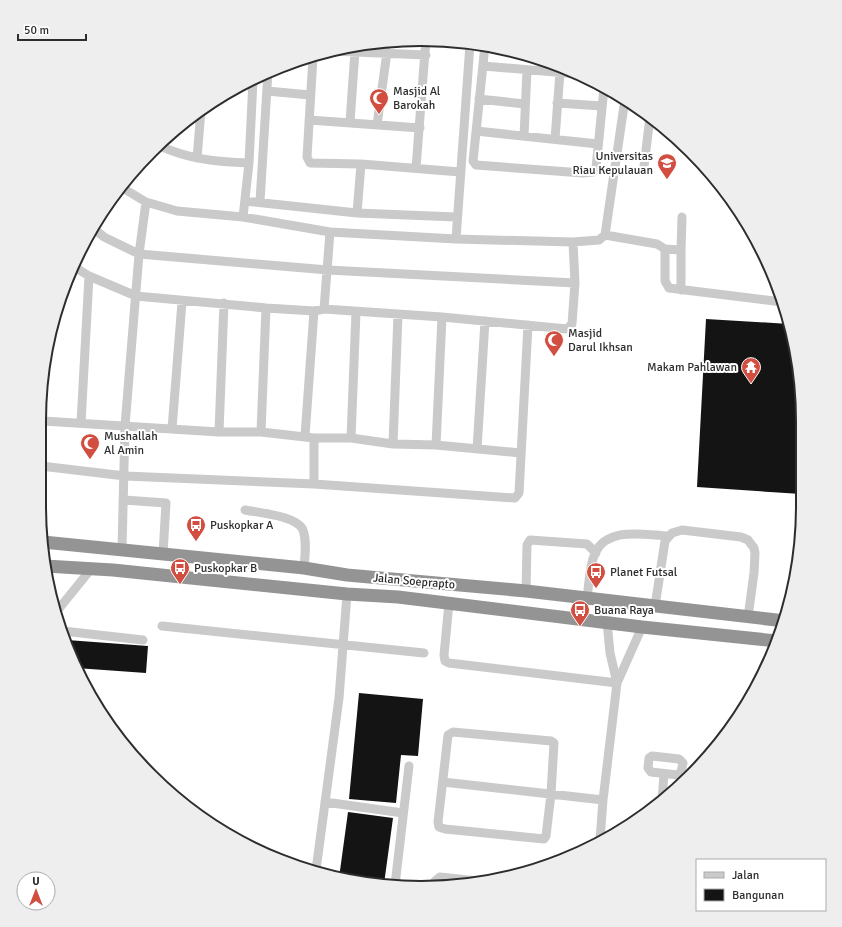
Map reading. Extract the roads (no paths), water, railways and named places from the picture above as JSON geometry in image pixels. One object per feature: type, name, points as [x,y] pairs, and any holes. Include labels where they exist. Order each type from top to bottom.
[{"type":"highway","name":"Jalan Soeprapto","points":[[48,543],[304,568],[347,575],[526,591],[778,620]]},
{"type":"highway","name":"Jalan Soeprapto","points":[[51,566],[347,594],[398,597],[642,627],[771,640]]},
{"type":"highway","points":[[398,597],[399,579]]},
{"type":"street","points":[[416,168],[426,46]]},
{"type":"street","points":[[456,239],[456,217],[470,49]]},
{"type":"street","points":[[363,50],[426,55]]},
{"type":"street","points":[[484,51],[473,161],[474,164],[479,166],[590,173],[596,168],[603,94]]},
{"type":"street","points":[[350,122],[355,52]]},
{"type":"street","points":[[378,125],[387,52]]},
{"type":"street","points":[[312,62],[307,156],[310,163],[361,164],[460,172]]},
{"type":"street","points":[[483,66],[557,72]]},
{"type":"street","points":[[524,136],[527,70]]},
{"type":"street","points":[[555,139],[560,73]]},
{"type":"street","points":[[260,201],[268,79]]},
{"type":"street","points":[[243,217],[249,163],[253,86]]},
{"type":"street","points":[[267,91],[310,94]]},
{"type":"street","points":[[480,99],[525,104]]},
{"type":"street","points":[[557,103],[602,106]]},
{"type":"street","points":[[605,236],[624,106]]},
{"type":"street","points":[[197,158],[200,118]]},
{"type":"street","points":[[309,120],[420,128]]},
{"type":"street","points":[[644,166],[649,123]]},
{"type":"street","points":[[476,131],[598,144]]},
{"type":"street","points":[[164,148],[178,155],[249,163]]},
{"type":"street","points":[[357,212],[361,164]]},
{"type":"street","points":[[126,190],[146,202],[176,211],[243,217],[330,232],[456,239],[573,242],[598,240],[605,236],[657,244],[665,249],[681,250]]},
{"type":"street","points":[[245,201],[260,201],[357,212],[456,217]]},
{"type":"street","points":[[122,550],[125,476],[125,426],[139,254],[146,202]]},
{"type":"street","points":[[681,290],[682,217]]},
{"type":"street","points":[[97,231],[104,237],[139,254],[328,270],[575,283]]},
{"type":"street","points":[[324,310],[330,232]]},
{"type":"street","points":[[78,269],[89,276],[136,296],[182,302],[314,311],[324,310],[442,317],[569,328],[572,324],[575,283],[573,242]]},
{"type":"street","points":[[665,249],[666,285],[669,288],[776,301]]},
{"type":"street","points":[[81,423],[89,276]]},
{"type":"street","points":[[172,429],[182,302]]},
{"type":"street","points":[[219,432],[224,304]]},
{"type":"street","points":[[261,432],[266,308]]},
{"type":"street","points":[[314,311],[310,437],[314,484]]},
{"type":"street","points":[[351,438],[356,312]]},
{"type":"street","points":[[393,444],[398,315]]},
{"type":"street","points":[[436,445],[442,317]]},
{"type":"street","points":[[477,449],[485,321]]},
{"type":"street","points":[[46,467],[125,476],[314,484],[515,498],[519,493],[528,325]]},
{"type":"street","points":[[46,421],[219,432],[261,432],[310,437],[351,438],[393,444],[436,445],[521,453]]},
{"type":"street","points":[[124,500],[166,503],[163,554]]},
{"type":"street","points":[[245,510],[291,520],[300,525],[304,535],[304,568]]},
{"type":"street","points":[[587,599],[596,553],[608,539],[621,534],[668,536],[678,530],[682,530],[741,537],[748,540],[754,548],[755,553],[748,617]]},
{"type":"street","points":[[655,606],[668,536]]},
{"type":"street","points":[[526,591],[527,545],[530,540],[587,544],[596,553]]},
{"type":"street","points":[[60,607],[91,569]]},
{"type":"street","points":[[317,866],[339,698],[347,594]]},
{"type":"street","points":[[449,603],[444,655],[446,662],[617,683]]},
{"type":"street","points":[[606,622],[610,653],[617,683]]},
{"type":"street","points":[[162,626],[424,653]]},
{"type":"street","points":[[600,835],[617,683],[642,627]]},
{"type":"street","points":[[68,632],[143,640]]},
{"type":"street","points":[[451,732],[551,741],[554,743],[555,747],[551,794],[546,836],[543,839],[445,829],[439,827],[438,822],[448,735],[451,732]]},
{"type":"street","points":[[396,880],[409,766]]},
{"type":"street","points":[[663,793],[664,774]]},
{"type":"street","points":[[443,782],[603,800]]},
{"type":"street","points":[[325,802],[404,813]]},
{"type":"street","points":[[436,880],[440,877],[458,879]]},
{"type":"place","name":"Masjid Al Barokah","points":[[379,115]]},
{"type":"place","name":"Universitas Riau Kepulauan","points":[[667,180]]},
{"type":"place","name":"Masjid Darul Ikhsan","points":[[554,357]]},
{"type":"place","name":"Makam Pahlawan","points":[[751,384]]},
{"type":"place","name":"Mushallah Al Amin","points":[[90,460]]},
{"type":"place","name":"Puskopkar A","points":[[196,542]]},
{"type":"place","name":"Puskopkar B","points":[[180,585]]},
{"type":"place","name":"Planet Futsal","points":[[596,589]]},
{"type":"place","name":"Buana Raya","points":[[580,627]]}]
